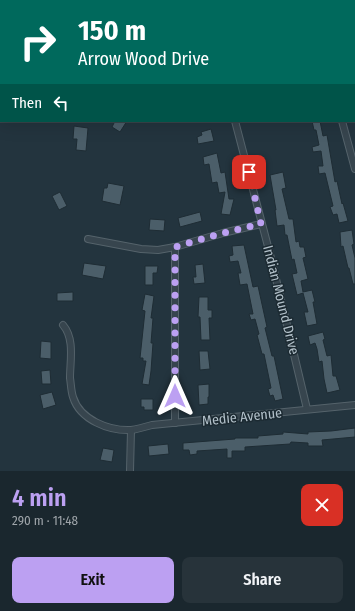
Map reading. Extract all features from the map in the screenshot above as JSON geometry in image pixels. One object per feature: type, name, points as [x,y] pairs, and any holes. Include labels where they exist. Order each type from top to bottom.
[{"type":"street","name":"Indian Mound Drive","points":[[235,122],[276,280],[307,409]]},
{"type":"street","points":[[342,122],[355,169]]},
{"type":"street","points":[[88,239],[149,250],[175,247],[261,224]]},
{"type":"street","points":[[175,247],[175,423]]},
{"type":"street","name":"Medie Avenue","points":[[63,325],[70,337],[70,380],[75,402],[84,413],[95,422],[110,427],[131,430],[152,425],[355,405]]},
{"type":"street","points":[[130,471],[131,430]]},
{"type":"building","points":[[114,122],[126,122],[120,132],[112,127]]},
{"type":"building","points":[[312,122],[320,122],[323,136],[327,135],[335,182],[337,181],[342,204],[343,203],[348,221],[339,223],[337,214],[333,215],[330,207],[333,206],[325,173],[319,174],[318,166],[323,166],[321,151],[313,152],[312,147],[319,145],[316,130],[314,130]]},
{"type":"building","points":[[74,126],[88,128],[86,151],[76,150],[77,139],[73,139]]},
{"type":"building","points":[[211,129],[214,141],[198,144],[197,137],[202,135],[201,132]]},
{"type":"building","points":[[217,153],[221,173],[225,172],[229,199],[234,199],[230,215],[221,214],[225,192],[219,193],[217,182],[212,183],[209,164],[204,165],[203,157]]},
{"type":"building","points":[[283,172],[286,188],[282,189],[289,219],[293,219],[296,242],[299,241],[300,247],[304,247],[306,257],[303,258],[308,279],[301,281],[303,292],[312,290],[315,302],[313,302],[317,324],[307,326],[304,312],[308,312],[303,293],[297,295],[292,274],[297,273],[294,259],[292,260],[287,235],[285,235],[284,225],[277,226],[270,175]]},
{"type":"building","points":[[108,183],[124,186],[120,205],[102,201],[104,188],[107,188]]},
{"type":"building","points":[[60,192],[67,206],[59,210],[52,196]]},
{"type":"building","points":[[200,212],[202,221],[180,227],[178,218]]},
{"type":"building","points":[[150,219],[165,220],[164,231],[149,230]]},
{"type":"building","points":[[352,230],[354,244],[352,245],[355,258],[355,284],[353,284],[343,246],[341,247],[340,232]]},
{"type":"building","points":[[244,245],[253,287],[258,286],[267,327],[265,328],[272,356],[274,356],[283,399],[275,401],[273,395],[270,396],[268,389],[271,388],[264,354],[262,354],[257,335],[259,334],[255,319],[251,320],[249,314],[253,314],[247,284],[240,285],[238,273],[241,273],[238,261],[230,262],[229,256],[233,255],[232,246]]},
{"type":"building","points":[[84,263],[106,266],[103,279],[82,275]]},
{"type":"building","points":[[203,264],[205,283],[194,284],[193,277],[196,277],[195,265]]},
{"type":"building","points":[[145,266],[158,266],[157,273],[153,273],[153,285],[145,285]]},
{"type":"building","points":[[73,292],[73,301],[57,301],[57,293]]},
{"type":"building","points":[[145,294],[154,296],[151,318],[153,318],[151,343],[153,343],[149,385],[142,384],[146,361],[143,361],[143,358],[140,358],[145,311],[142,310]]},
{"type":"building","points":[[199,297],[208,297],[208,310],[212,310],[212,318],[209,318],[210,340],[201,340],[200,317],[198,317]]},
{"type":"building","points":[[323,332],[325,339],[323,340],[327,356],[331,355],[333,376],[336,376],[340,390],[327,393],[322,361],[319,362],[315,343],[310,345],[308,336]]},
{"type":"building","points":[[41,341],[51,342],[51,359],[40,358]]},
{"type":"building","points":[[199,351],[208,351],[210,369],[200,370]]},
{"type":"building","points":[[50,370],[51,384],[42,384],[41,371]]},
{"type":"building","points":[[209,384],[208,404],[199,405],[198,385]]},
{"type":"building","points":[[52,392],[56,405],[43,409],[40,395]]},
{"type":"building","points":[[141,399],[153,399],[153,410],[144,410],[144,407],[141,407]]},
{"type":"building","points":[[355,428],[355,437],[322,440],[323,446],[308,446],[308,443],[291,442],[290,444],[245,447],[245,451],[232,451],[232,458],[227,458],[227,449],[197,451],[197,454],[190,455],[189,450],[183,450],[183,443],[235,438],[258,438],[258,436],[283,434],[283,432],[308,434],[308,432]]},
{"type":"building","points":[[168,444],[169,454],[149,456],[148,446]]},
{"type":"building","points":[[103,448],[114,450],[112,462],[100,460]]},
{"type":"route","points":[[175,396],[175,247],[261,224],[249,172]]}]
